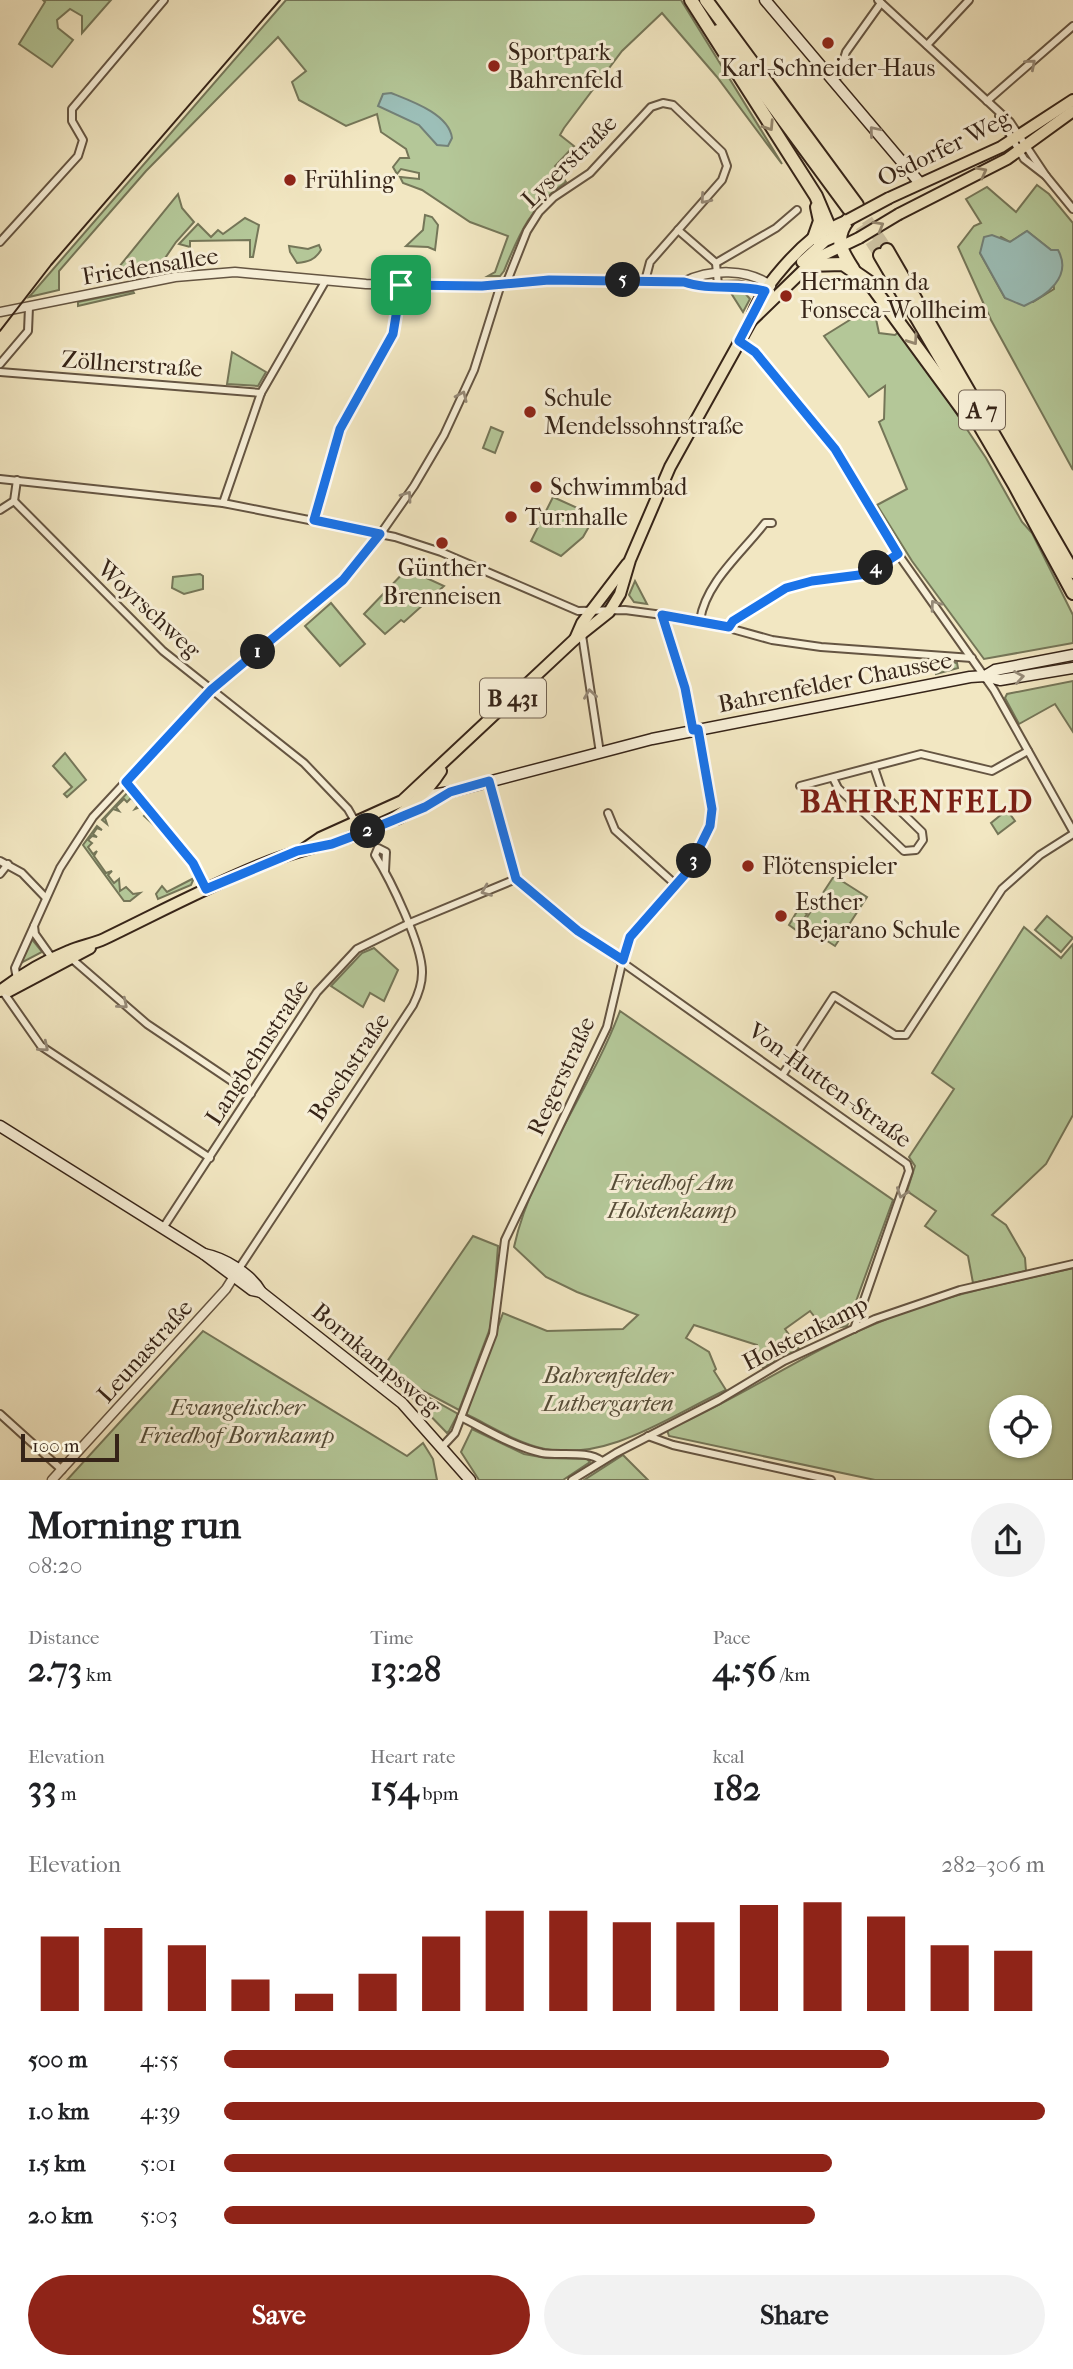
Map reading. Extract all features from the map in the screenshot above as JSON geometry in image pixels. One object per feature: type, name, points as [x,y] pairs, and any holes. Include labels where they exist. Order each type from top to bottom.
[{"type":"highway","points":[[693,0],[827,215],[853,270]]},
{"type":"highway","points":[[693,0],[804,152],[851,211]]},
{"type":"highway","points":[[706,0],[851,211]]},
{"type":"highway","points":[[809,187],[819,215],[814,237]]},
{"type":"highway","points":[[836,236],[851,211]]},
{"type":"highway","name":"A 7","points":[[1073,572],[884,252],[1073,593]]},
{"type":"highway","points":[[807,265],[838,263],[853,270],[880,293],[959,407],[985,435]]},
{"type":"main road","points":[[765,0],[919,183],[911,202],[899,214]]},
{"type":"main road","name":"Osdorfer Weg","points":[[851,211],[1020,144],[1073,100]]},
{"type":"main road","name":"Osdorfer Weg","points":[[836,236],[859,238],[1073,111]]},
{"type":"main road","name":"B 431","points":[[581,635],[592,612],[629,560],[670,467],[751,321],[753,311],[814,237],[836,236]]},
{"type":"main road","name":"B 431","points":[[771,290],[807,265],[836,236]]},
{"type":"main road","name":"B 431","points":[[792,277],[814,250],[836,236]]},
{"type":"main road","name":"B 431","points":[[402,801],[609,611],[626,580],[629,560]]},
{"type":"main road","points":[[609,611],[610,588]]},
{"type":"main road","name":"Bahrenfelder Chaussee","points":[[304,849],[320,838],[402,801],[450,792],[696,730],[985,676],[995,670],[1073,655]]},
{"type":"main road","name":"Bahrenfelder Chaussee","points":[[985,676],[1000,680],[1073,668]]},
{"type":"main road","name":"Bahrenfelder Chaussee","points":[[391,821],[418,797],[450,757]]},
{"type":"main road","name":"Bahrenfelder Chaussee","points":[[23,981],[52,959],[98,942],[206,889],[304,849],[332,844],[391,821],[437,802],[450,792]]},
{"type":"main road","name":"Bahrenfelder Chaussee","points":[[1,993],[72,959],[98,942]]},
{"type":"main road","name":"Bornkampsweg","points":[[0,1126],[261,1292],[402,1403],[470,1480]]},
{"type":"main road","name":"Bornkampsweg","points":[[456,1467],[459,1480]]},
{"type":"street","points":[[0,242],[78,156],[83,140],[72,121],[72,109],[156,3],[164,0]]},
{"type":"street","points":[[927,45],[968,0]]},
{"type":"street","points":[[839,75],[846,52],[880,2],[988,101],[1038,172],[1046,176],[1073,209]]},
{"type":"street","points":[[988,101],[1073,26]]},
{"type":"street","name":"Lyserstraße","points":[[23,981],[15,968],[46,898],[79,837],[211,690],[343,580],[380,534],[423,472],[459,405],[474,370],[503,284],[527,231],[539,212],[554,197],[590,173],[654,105],[663,103],[673,105],[722,152],[727,166],[722,180],[648,265],[645,281]]},
{"type":"street","points":[[716,263],[776,228],[797,210]]},
{"type":"street","points":[[678,230],[716,263],[718,285]]},
{"type":"street","name":"Friedensallee","points":[[0,312],[200,275],[253,273],[401,285],[503,284],[549,280],[645,281],[684,282],[701,286],[747,286],[771,290]]},
{"type":"street","name":"Friedensallee","points":[[684,282],[696,276],[717,273],[745,275],[771,290]]},
{"type":"street","points":[[223,503],[261,393],[326,280]]},
{"type":"street","points":[[314,520],[340,429],[393,334],[401,285]]},
{"type":"street","points":[[0,364],[28,331],[29,307]]},
{"type":"street","points":[[739,341],[755,352],[835,449],[898,554],[985,676],[1073,833],[1040,855],[1002,889],[906,1035],[895,1035],[834,996],[783,1074]]},
{"type":"street","name":"Zöllnerstraße","points":[[0,372],[261,393]]},
{"type":"street","points":[[0,479],[223,503],[380,534],[441,552],[578,611],[609,611],[700,620],[772,640],[810,646],[972,658]]},
{"type":"street","points":[[0,510],[14,501],[17,480]]},
{"type":"street","name":"Woyrschweg","points":[[14,501],[126,617],[211,690],[294,754],[348,809],[356,823]]},
{"type":"street","points":[[700,620],[702,607],[724,571],[765,523],[772,523]]},
{"type":"street","points":[[729,627],[733,621],[786,588],[812,581],[867,574],[898,554]]},
{"type":"street","name":"Regerstraße","points":[[442,1447],[455,1433],[496,1323],[505,1240],[597,1050],[612,1010],[630,937],[697,856],[712,818],[696,730],[662,615]]},
{"type":"street","points":[[581,635],[600,753]]},
{"type":"street","points":[[800,786],[921,754],[992,771],[1028,751]]},
{"type":"street","points":[[833,778],[838,788],[904,851],[916,850],[923,840],[922,832],[883,794],[874,767]]},
{"type":"street","points":[[489,781],[516,879]]},
{"type":"street","points":[[126,782],[193,863],[206,889]]},
{"type":"street","points":[[608,813],[615,830],[675,884]]},
{"type":"street","points":[[0,861],[22,873],[46,898]]},
{"type":"street","points":[[0,874],[8,864]]},
{"type":"street","name":"Boschstraße","points":[[236,1274],[414,1003],[422,973],[408,925],[385,871]]},
{"type":"street","name":"Langbehnstraße","points":[[163,1228],[324,983],[357,949],[516,879]]},
{"type":"street","name":"Von-Hutten-Straße","points":[[516,879],[578,931],[623,960],[904,1160],[909,1171],[854,1329]]},
{"type":"street","points":[[34,924],[35,934],[52,959],[47,972]]},
{"type":"street","points":[[72,959],[147,1024],[251,1094]]},
{"type":"street","points":[[1,993],[41,1046],[210,1158]]},
{"type":"street","name":"Holstenkamp","points":[[572,1480],[602,1461],[719,1400],[784,1361],[898,1310],[950,1293],[1073,1264]]},
{"type":"street","name":"Leunastraße","points":[[52,1480],[236,1274]]},
{"type":"street","points":[[0,1414],[62,1470]]},
{"type":"street","points":[[461,1417],[532,1450],[556,1455],[594,1456],[602,1461]]},
{"type":"street","points":[[648,1436],[664,1443],[831,1480]]},
{"type":"green space","points":[[43,0],[111,0],[82,33],[82,16],[70,9],[57,20],[58,28],[73,40],[52,67],[19,44],[45,2]]},
{"type":"green space","points":[[286,0],[681,0],[782,164],[717,77],[662,13],[622,51],[564,128],[560,135],[574,146],[555,166],[566,182],[535,210],[500,276],[488,276],[495,272],[508,236],[470,222],[422,190],[403,183],[400,177],[419,179],[419,173],[401,169],[397,174],[393,167],[400,158],[409,158],[406,149],[381,132],[377,114],[346,126],[299,100],[292,82],[306,71],[278,37],[146,171],[59,271],[59,290],[29,297]]},
{"type":"green space","points":[[1037,185],[1049,194],[1073,223],[1073,470],[991,320],[958,247],[974,226],[981,223],[966,199],[987,187],[1016,212]],"holes":[[[1027,231],[1051,250],[1054,289],[1033,302],[1005,298],[980,253],[1001,237],[1010,242]]]},
{"type":"green space","points":[[178,194],[182,208],[194,222],[157,270],[110,278]]},
{"type":"green space","points":[[425,215],[432,217],[438,225],[435,250],[406,246],[423,230]]},
{"type":"green space","points":[[245,218],[259,225],[253,257],[250,257],[250,240],[190,241],[190,247],[179,244],[198,224],[211,237],[218,230],[223,234]]},
{"type":"green space","points":[[319,245],[321,250],[314,258],[297,263],[289,246],[308,249]]},
{"type":"green space","points":[[133,291],[134,293],[78,306],[78,302]]},
{"type":"green space","points":[[744,292],[750,299],[743,312],[731,293]]},
{"type":"green space","points":[[869,308],[876,319],[879,333],[895,335],[901,330],[986,458],[1022,522],[1032,533],[1073,615],[1073,643],[984,659],[912,561],[877,505],[907,489],[879,422],[884,419],[885,386],[869,397],[824,336]]},
{"type":"green space","points":[[232,352],[266,372],[258,386],[227,384]]},
{"type":"green space","points":[[491,427],[503,432],[495,453],[483,448]]},
{"type":"green space","points":[[553,497],[595,516],[583,537],[561,556],[531,541]]},
{"type":"green space","points":[[407,569],[444,586],[404,622],[401,620],[385,634],[364,614]]},
{"type":"green space","points":[[203,576],[203,589],[184,594],[172,588],[173,577]]},
{"type":"green space","points":[[635,581],[647,604],[634,602],[629,595]]},
{"type":"green space","points":[[331,603],[365,644],[340,666],[305,626]]},
{"type":"green space","points":[[933,661],[957,663],[958,668],[936,674]]},
{"type":"green space","points":[[1073,681],[1073,732],[1055,704],[1019,724],[1005,698],[1007,694]]},
{"type":"green space","points":[[65,753],[86,780],[67,797],[64,794],[72,787],[53,766]]},
{"type":"green space","points":[[129,791],[157,825],[144,816],[147,813],[140,807],[135,809],[138,805],[131,798],[127,802],[124,799],[116,807],[119,811],[113,809],[105,818],[107,824],[102,820]]},
{"type":"green space","points":[[1007,810],[1015,821],[998,834],[991,823]]},
{"type":"green space","points":[[97,826],[102,830],[97,828],[93,834],[97,837],[92,836],[88,840],[92,843],[88,847],[93,854],[97,851],[94,856],[106,873],[112,871],[108,875],[114,883],[119,879],[120,891],[126,887],[133,894],[140,893],[130,901],[124,901],[83,845]]},
{"type":"green space","points":[[834,876],[867,897],[835,946],[802,925]]},
{"type":"green space","points":[[194,878],[191,885],[158,899],[156,894],[162,886],[167,892]]},
{"type":"green space","points":[[799,908],[807,914],[796,930],[789,925]]},
{"type":"green space","points":[[1047,916],[1073,938],[1061,952],[1035,930]]},
{"type":"green space","points":[[1024,927],[1061,958],[1073,944],[1073,1115],[1046,1164],[992,1215],[1006,1225],[1025,1258],[1026,1271],[973,1283],[968,1256],[925,1226],[936,1211],[907,1191],[915,1166],[909,1157],[954,1089],[932,1073]]},
{"type":"green space","points":[[30,937],[42,952],[21,963],[22,961]]},
{"type":"green space","points":[[374,948],[398,970],[384,1001],[370,993],[363,1007],[331,986],[362,953]]},
{"type":"green space","name":"Friedhof Am Holstenkamp","points":[[620,1011],[893,1200],[847,1326],[825,1330],[810,1311],[785,1329],[799,1349],[763,1368],[757,1358],[757,1345],[694,1325],[686,1338],[709,1352],[716,1369],[714,1371],[726,1390],[638,1434],[616,1442],[569,1451],[545,1449],[514,1438],[466,1414],[503,1313],[547,1331],[623,1329],[638,1315],[546,1277],[514,1247],[522,1217],[547,1158],[594,1070]]},
{"type":"green space","points":[[473,1236],[498,1246],[492,1323],[459,1410],[382,1369]]},
{"type":"green space","points":[[1073,1268],[1073,1480],[875,1480],[669,1436],[667,1430],[850,1335],[901,1314],[999,1285]]},
{"type":"green space","name":"Evangelischer Friedhof Bornkamp","points":[[203,1331],[407,1456],[423,1443],[433,1459],[437,1480],[67,1480]]},
{"type":"green space","points":[[380,1370],[458,1414],[449,1431],[447,1433]]},
{"type":"green space","points":[[472,1429],[524,1454],[546,1458],[587,1459],[590,1462],[563,1480],[479,1480],[461,1452]]},
{"type":"green space","points":[[623,1455],[648,1480],[584,1480]]},
{"type":"water","points":[[391,93],[437,115],[452,138],[448,146],[437,145],[419,125],[378,106],[383,94]]},
{"type":"water","points":[[1027,231],[1051,250],[1058,250],[1062,269],[1060,277],[1048,291],[1024,306],[1005,298],[980,253],[984,237],[992,235],[1010,242]]},
{"type":"tunnel","points":[[857,205],[887,250]]},
{"type":"tunnel","points":[[861,226],[880,255]]},
{"type":"tram line","points":[[0,331],[51,265],[280,0]]},
{"type":"place","name":"Karl-Schneider-Haus","points":[[828,43]]},
{"type":"place","name":"Sportpark Bahrenfeld","points":[[494,66]]},
{"type":"place","name":"Frühling","points":[[290,180]]},
{"type":"place","name":"Hermann da Fonseca-Wollheim","points":[[786,296]]},
{"type":"place","name":"Schule Mendelssohnstraße","points":[[530,412]]},
{"type":"place","name":"Schwimmbad","points":[[536,487]]},
{"type":"place","name":"Turnhalle","points":[[511,517]]},
{"type":"place","name":"Günther Brenneisen","points":[[442,543]]},
{"type":"place","name":"Flötenspieler","points":[[748,866]]},
{"type":"place","name":"Esther Bejarano Schule","points":[[781,916]]},
{"type":"district","name":"BAHRENFELD","points":[[917,801]]},
{"type":"route","points":[[549,280],[636,280],[684,282],[696,286],[747,286],[765,291],[739,341],[755,352],[835,449],[898,554],[867,574],[812,581],[786,588],[733,621],[729,627],[662,615],[685,688],[693,730],[698,729],[712,822],[688,871],[630,937],[623,960],[578,931],[513,876],[489,781],[450,792],[437,802],[372,829],[332,844],[297,851],[206,889],[193,863],[145,801],[126,782],[218,683],[270,642],[332,586],[343,580],[380,534],[314,520],[340,429],[393,334],[401,285],[482,286],[549,280]]},
{"type":"park label","name":"Bahrenfelder Luthergarten","points":[[608,1389]]}]
